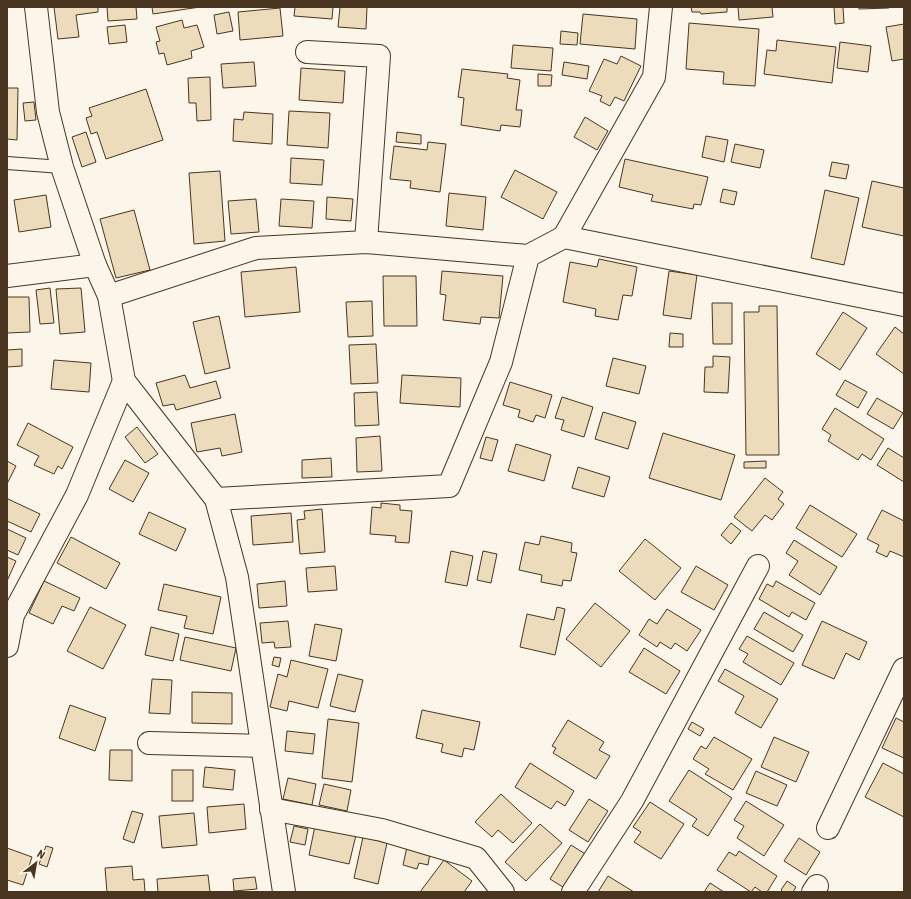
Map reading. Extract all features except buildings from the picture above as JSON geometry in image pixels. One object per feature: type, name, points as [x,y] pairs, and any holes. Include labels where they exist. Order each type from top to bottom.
[{"type":"street","points":[[36,7],[48,112],[62,167],[95,265],[109,296],[124,381],[216,499],[237,577],[284,892]]},
{"type":"street","points":[[109,296],[256,248],[366,242],[528,256],[564,237],[654,77],[661,7]]},
{"type":"street","points":[[307,52],[379,56],[366,242]]},
{"type":"street","points":[[564,237],[904,305]]},
{"type":"street","points":[[216,499],[450,486],[502,362],[528,256]]},
{"type":"street","points":[[7,276],[95,265]]},
{"type":"street","points":[[7,646],[13,615],[77,495],[124,381]]},
{"type":"street","points":[[573,892],[632,801],[758,566]]},
{"type":"street","points":[[828,828],[904,669]]},
{"type":"street","points":[[149,743],[262,746]]},
{"type":"street","points":[[271,809],[382,830],[476,858],[503,892]]},
{"type":"lane","points":[[7,164],[62,167]]}]
